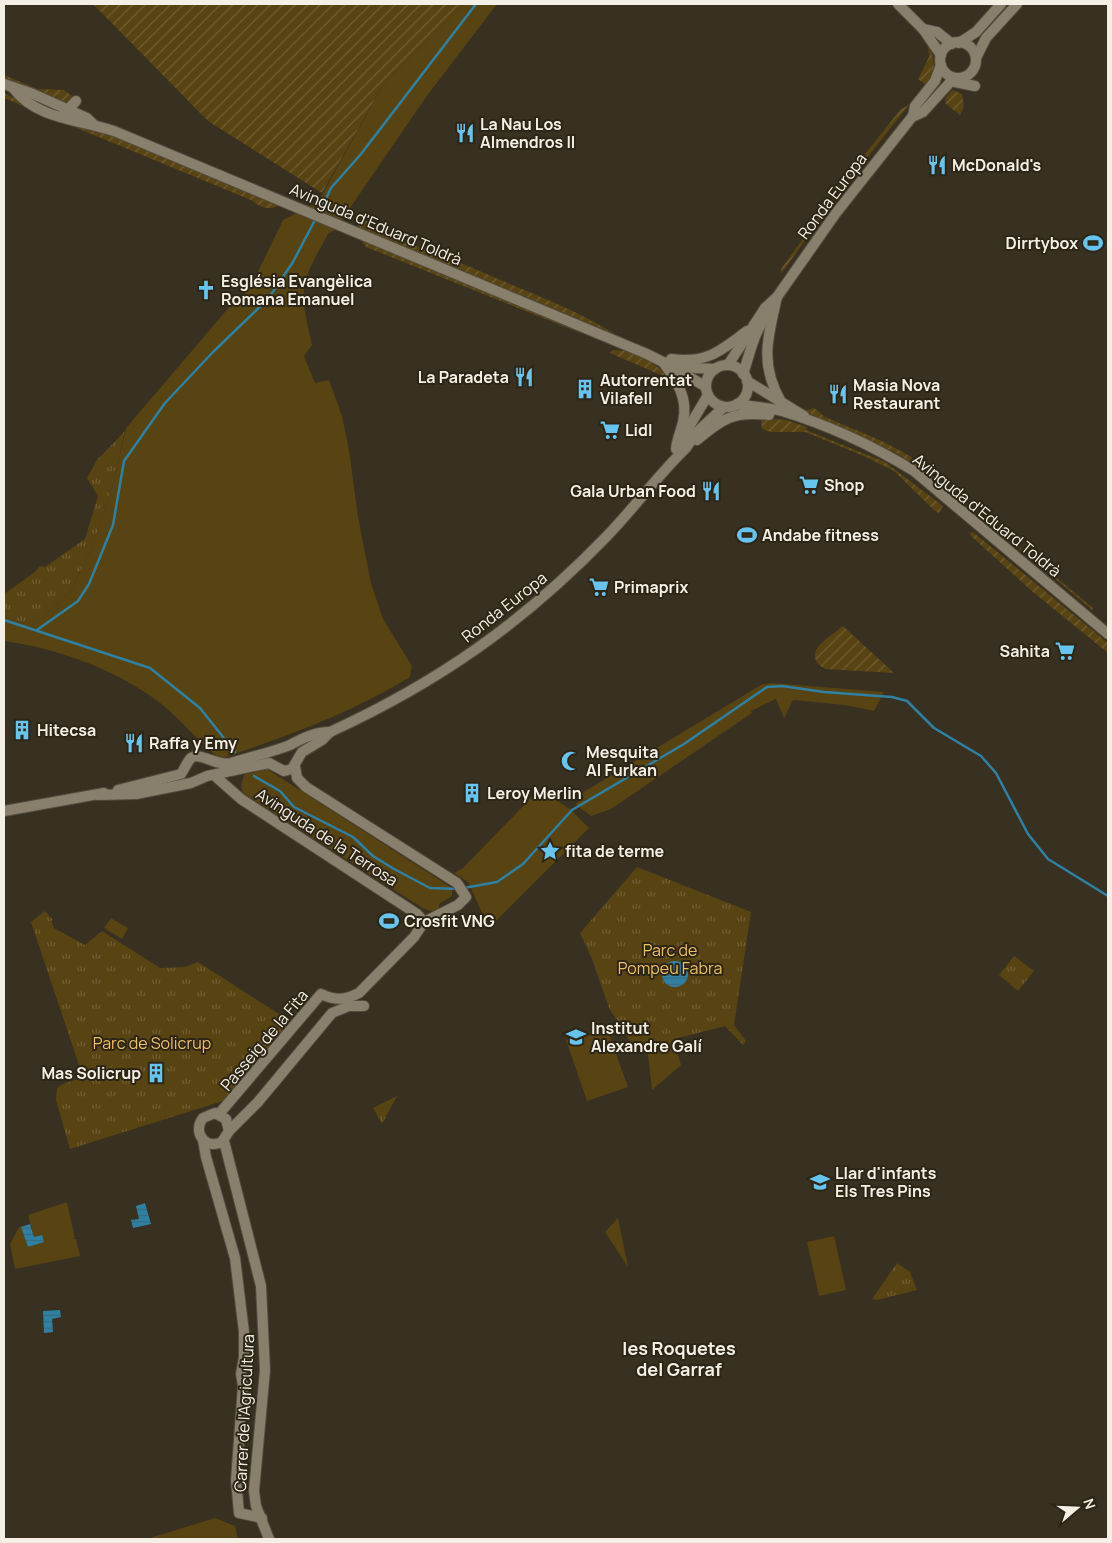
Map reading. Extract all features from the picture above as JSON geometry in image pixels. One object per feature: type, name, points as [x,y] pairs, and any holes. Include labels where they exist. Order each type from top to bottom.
[{"type":"street","points":[[898,4],[923,28],[945,73],[952,80],[975,86]]},
{"type":"street","points":[[939,60],[956,41],[976,32],[1001,4]]},
{"type":"street","points":[[952,80],[962,78],[971,73],[986,38],[1017,4]]},
{"type":"street","points":[[923,28],[937,32],[971,48],[978,54],[980,71]]},
{"type":"street","name":"Ronda Europa","points":[[728,365],[765,308],[777,297],[836,213],[913,116],[915,106],[935,81],[939,60]]},
{"type":"street","name":"Ronda Europa","points":[[913,116],[923,112],[952,80]]},
{"type":"street","name":"Avinguda d'Eduard Toldrà","points":[[4,84],[33,94],[87,118],[93,124]]},
{"type":"street","name":"Avinguda d'Eduard Toldrà","points":[[14,89],[20,98],[30,104],[81,124],[93,124],[647,354],[695,368],[715,369]]},
{"type":"street","points":[[52,113],[65,114],[76,101]]},
{"type":"street","name":"Ronda Europa","points":[[745,377],[755,338],[769,314],[774,310],[777,297]]},
{"type":"street","points":[[774,310],[766,356],[769,378],[781,402]]},
{"type":"street","points":[[681,448],[684,404],[679,387],[667,361],[697,360],[710,356],[725,348],[752,327]]},
{"type":"street","name":"Avinguda d'Eduard Toldrà","points":[[667,361],[707,391]]},
{"type":"street","points":[[728,365],[736,367],[745,377],[811,421],[782,411],[737,404],[724,407],[714,403],[707,391],[707,378],[715,369],[728,365]]},
{"type":"street","points":[[737,404],[745,395],[745,377]]},
{"type":"street","name":"Ronda Europa","points":[[681,448],[707,391]]},
{"type":"street","name":"Ronda Europa","points":[[98,794],[136,794],[191,783],[196,779],[269,763],[286,771],[297,762],[302,752],[322,740],[330,732],[404,696],[462,661],[524,614],[562,581],[609,534],[681,448],[724,407]]},
{"type":"street","points":[[681,448],[728,417],[748,414],[792,416]]},
{"type":"street","name":"Avinguda d'Eduard Toldrà","points":[[811,421],[885,454],[914,471],[1108,634]]},
{"type":"street","name":"Ronda Europa","points":[[4,811],[98,794],[181,774],[189,760],[195,756],[202,756],[215,763],[229,763],[283,747],[319,732],[330,732]]},
{"type":"street","points":[[276,767],[273,757],[283,747],[296,751],[297,762]]},
{"type":"street","points":[[208,760],[211,776]]},
{"type":"street","name":"Avinguda de la Terrosa","points":[[297,762],[297,778],[306,787],[457,883],[466,897]]},
{"type":"street","points":[[187,766],[188,774],[196,779]]},
{"type":"street","name":"Avinguda de la Terrosa","points":[[211,776],[241,799],[417,914],[424,922]]},
{"type":"street","name":"Passeig de la Fita","points":[[219,1114],[321,994],[334,1000],[348,998],[359,993],[414,936],[424,922],[458,905],[466,897]]},
{"type":"street","name":"Passeig de la Fita","points":[[332,1013],[334,1000]]},
{"type":"street","points":[[203,1140],[213,1144],[224,1141],[229,1131],[248,1113],[332,1013],[348,1006],[364,1006]]},
{"type":"street","points":[[229,1131],[227,1121],[219,1114],[208,1114],[200,1123],[199,1133],[203,1140],[206,1157],[235,1258],[244,1332],[244,1357],[241,1374],[243,1386],[236,1480],[239,1513],[262,1518]]},
{"type":"street","name":"Carrer de l'Agricultura","points":[[224,1141],[261,1286],[265,1370],[254,1491],[256,1506],[269,1539]]},
{"type":"green space","points":[[93,4],[464,4],[384,83],[322,193],[208,121]]},
{"type":"green space","points":[[464,4],[497,4],[426,97],[335,230],[328,234],[310,268],[304,288],[305,312],[312,345],[304,356],[315,383],[329,380],[342,416],[349,450],[358,517],[371,583],[383,619],[412,666],[410,677],[342,713],[220,759],[161,704],[135,686],[81,660],[43,648],[4,641],[4,617],[34,625],[70,592],[92,547],[114,481],[126,428],[237,298],[239,299],[250,288],[283,220],[318,202],[384,83]]},
{"type":"green space","points":[[928,43],[934,65],[930,80],[926,85],[918,79],[929,57]]},
{"type":"green space","points":[[4,75],[37,89],[64,90],[72,96],[70,102],[66,104],[4,78]]},
{"type":"green space","points":[[952,90],[962,94],[964,106],[960,115],[946,104],[945,99]]},
{"type":"green space","points":[[4,93],[32,107],[115,137],[280,205],[272,208],[261,207],[251,200],[4,98]]},
{"type":"green space","points":[[909,105],[842,189],[781,274],[781,269],[854,168],[901,109]]},
{"type":"green space","points":[[361,220],[370,222],[394,238],[449,258],[558,304],[615,334],[358,227],[357,222]]},
{"type":"green space","points":[[360,239],[611,342],[578,332],[366,247]]},
{"type":"green space","points":[[613,350],[621,350],[641,356],[665,373],[663,376],[610,353]]},
{"type":"green space","points":[[814,408],[825,417],[890,445],[920,463],[943,488],[898,454],[804,411]]},
{"type":"green space","points":[[761,418],[786,420],[807,427],[806,430],[885,462],[943,506],[939,513],[935,511],[894,471],[866,457],[805,432],[771,432],[762,429]]},
{"type":"green space","points":[[125,431],[114,481],[92,547],[70,592],[34,625],[4,617],[4,594],[35,572],[40,566],[45,567],[85,539],[98,496],[87,478],[97,460]]},
{"type":"green space","points":[[963,500],[1093,608],[1092,610]]},
{"type":"green space","points":[[973,532],[1108,643],[1108,653],[1033,592],[971,536],[970,533]]},
{"type":"green space","points":[[843,626],[894,673],[825,669],[818,663],[815,657],[819,646]]},
{"type":"green space","points":[[772,683],[884,692],[874,711],[845,705],[793,700],[784,718],[776,699],[751,711],[752,713],[611,809],[591,816],[575,804],[584,798],[582,793],[761,685]]},
{"type":"green space","points":[[267,769],[452,888],[452,896],[439,904],[439,910],[431,911],[424,909],[243,793],[241,785],[244,775]]},
{"type":"green space","points":[[545,793],[570,809],[589,828],[489,928],[468,882],[454,873],[463,868],[530,799]]},
{"type":"green space","name":"Parc de Pompeu Fabra","points":[[637,867],[751,912],[734,1025],[746,1041],[743,1045],[725,1026],[635,1049],[609,1008],[592,959],[580,933]]},
{"type":"green space","name":"Parc de Solicrup","points":[[45,911],[53,920],[51,921],[54,928],[85,945],[102,931],[160,968],[185,967],[198,962],[290,1021],[223,1101],[70,1149],[56,1100],[57,1088],[83,1077],[31,922]]},
{"type":"green space","points":[[111,918],[128,928],[122,939],[104,928]]},
{"type":"green space","points":[[1014,956],[1034,971],[1018,991],[999,975]]},
{"type":"green space","points":[[606,1026],[628,1087],[587,1101],[566,1040]]},
{"type":"green space","points":[[673,1038],[681,1065],[652,1090],[647,1046]]},
{"type":"green space","points":[[397,1096],[382,1124],[373,1108]]},
{"type":"green space","points":[[67,1202],[75,1238],[72,1239],[76,1239],[80,1256],[15,1269],[10,1244],[19,1227],[21,1226],[28,1247],[44,1242],[41,1235],[34,1237],[28,1215]]},
{"type":"green space","points":[[618,1218],[628,1267],[605,1232]]},
{"type":"green space","points":[[834,1236],[846,1290],[819,1296],[807,1242]]},
{"type":"green space","points":[[897,1263],[910,1272],[917,1290],[877,1300],[872,1299]]},
{"type":"green space","points":[[215,1518],[235,1526],[238,1539],[147,1539]]},
{"type":"water","points":[[675,961],[684,965],[688,974],[684,983],[675,987],[666,983],[662,974],[666,965]]},
{"type":"water","points":[[145,1203],[151,1224],[133,1228],[131,1220],[139,1219],[136,1206]]},
{"type":"water","points":[[30,1224],[34,1237],[42,1235],[44,1242],[28,1247],[21,1227]]},
{"type":"water","points":[[60,1310],[61,1317],[52,1319],[53,1332],[44,1333],[43,1311]]},
{"type":"waterway","points":[[319,213],[331,188],[361,154],[476,4]]},
{"type":"waterway","points":[[37,630],[78,601],[89,584],[113,525],[124,461],[165,403],[213,352],[268,299],[293,262],[316,218]]},
{"type":"waterway","points":[[4,620],[150,668],[200,708],[235,752]]},
{"type":"waterway","points":[[464,888],[497,882],[523,864],[572,810],[684,744],[767,687],[782,686],[824,692],[892,697],[907,701],[934,728],[981,756],[996,773],[1028,834],[1048,859],[1108,896]]},
{"type":"waterway","points":[[254,776],[280,791],[294,807],[353,837],[373,856],[394,869],[430,888],[458,889]]},
{"type":"place","name":"La Nau Los Almendros II","points":[[465,133]]},
{"type":"place","name":"McDonald's","points":[[937,165]]},
{"type":"place","name":"Dirrtybox","points":[[1093,243]]},
{"type":"place","name":"Església Evangèlica Romana Emanuel","points":[[206,290]]},
{"type":"place","name":"La Paradeta","points":[[524,377]]},
{"type":"place","name":"Autorrentat Vilafell","points":[[585,389]]},
{"type":"place","name":"Masia Nova Restaurant","points":[[838,394]]},
{"type":"place","name":"Lidl","points":[[610,430]]},
{"type":"place","name":"Shop","points":[[809,485]]},
{"type":"place","name":"Gala Urban Food","points":[[711,491]]},
{"type":"place","name":"Andabe fitness","points":[[747,535]]},
{"type":"place","name":"Primaprix","points":[[599,587]]},
{"type":"place","name":"Sahita","points":[[1065,651]]},
{"type":"place","name":"Hitecsa","points":[[22,730]]},
{"type":"place","name":"Raffa y Emy","points":[[134,743]]},
{"type":"place","name":"Mesquita Al Furkan","points":[[571,761]]},
{"type":"place","name":"Leroy Merlin","points":[[472,793]]},
{"type":"place","name":"fita de terme","points":[[550,851]]},
{"type":"place","name":"Crosfit VNG","points":[[389,921]]},
{"type":"place","name":"Institut Alexandre Galí","points":[[576,1037]]},
{"type":"place","name":"Mas Solicrup","points":[[156,1073]]},
{"type":"place","name":"Llar d'infants Els Tres Pins","points":[[820,1182]]},
{"type":"district","name":"les Roquetes del Garraf","points":[[679,1359]]}]
